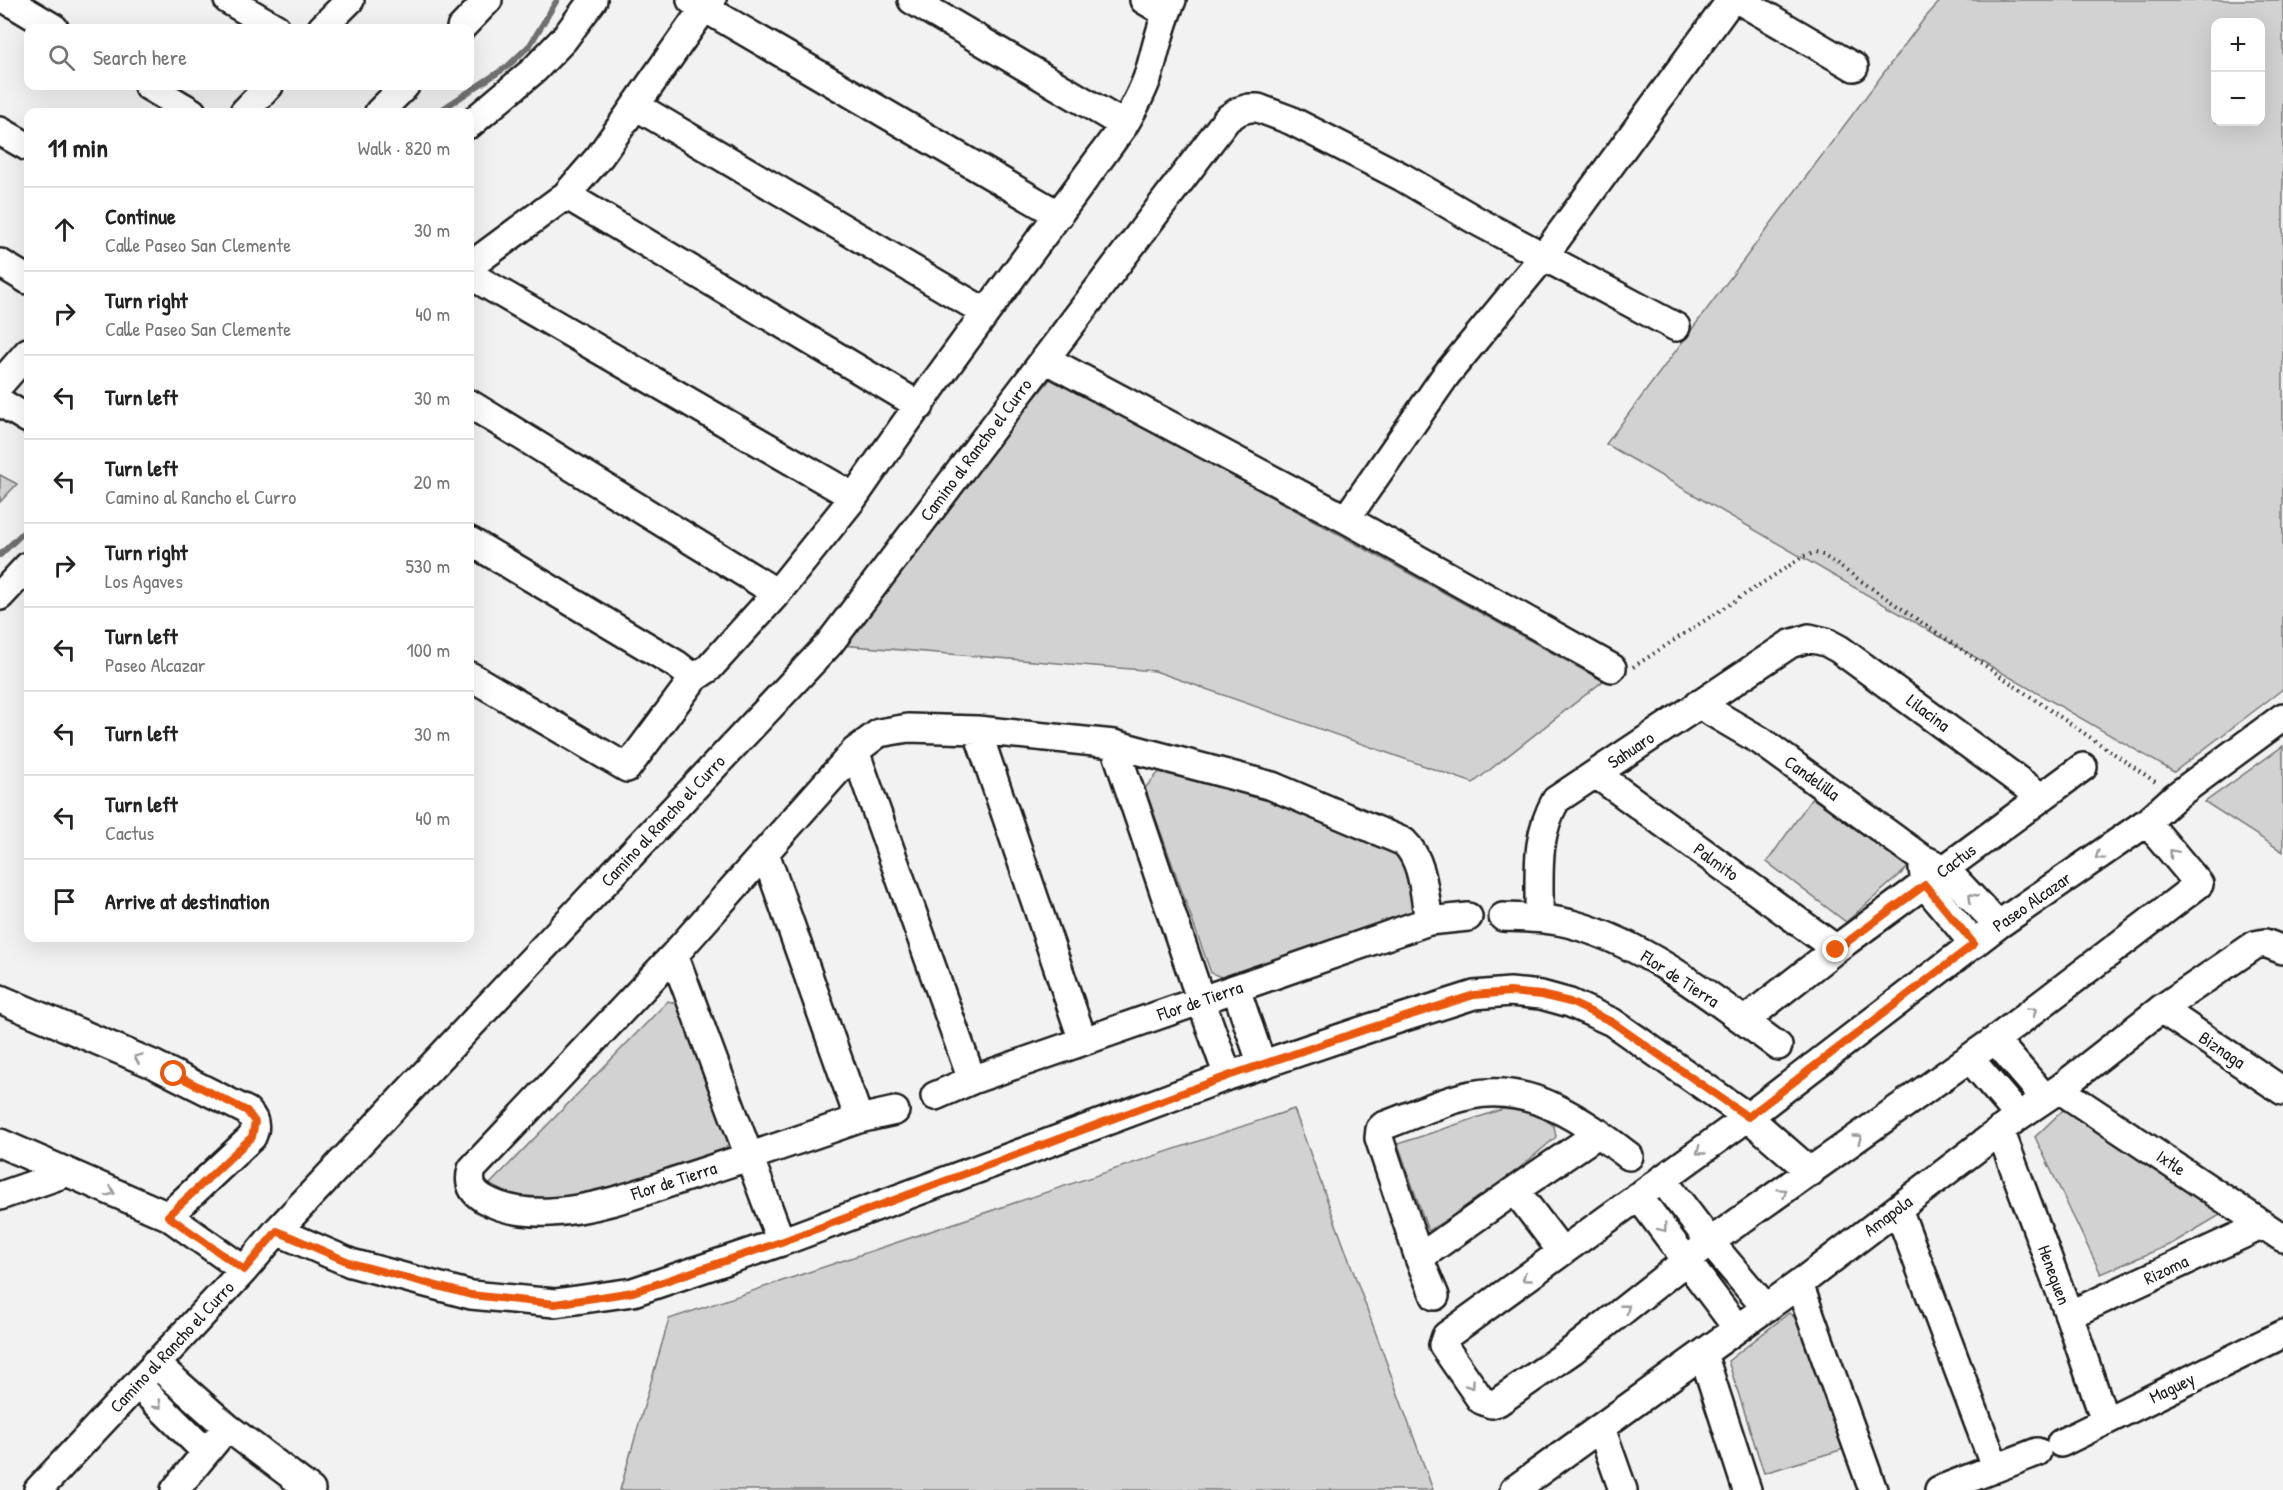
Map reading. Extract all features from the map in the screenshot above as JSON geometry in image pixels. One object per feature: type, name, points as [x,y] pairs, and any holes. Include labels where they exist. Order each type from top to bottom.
[{"type":"street","points":[[7,0],[47,24]]},
{"type":"street","points":[[228,0],[269,24]]},
{"type":"street","points":[[326,24],[350,0]]},
{"type":"street","points":[[464,24],[488,0]]},
{"type":"street","points":[[474,121],[534,70],[564,39],[593,0]]},
{"type":"street","points":[[912,0],[1124,125]]},
{"type":"street","points":[[1346,519],[1446,375],[1544,256],[1731,0]]},
{"type":"street","points":[[1738,0],[1854,67]]},
{"type":"street","points":[[474,263],[566,195],[600,156],[636,106],[679,45],[702,3],[1059,215]]},
{"type":"street","points":[[474,678],[627,768],[694,678],[709,668],[777,593],[854,497],[985,312],[1124,125],[1139,99],[1148,75],[1161,4]]},
{"type":"street","points":[[155,90],[185,108]]},
{"type":"street","points":[[248,108],[265,90]]},
{"type":"street","points":[[383,108],[401,90]]},
{"type":"street","points":[[636,106],[985,312]]},
{"type":"street","name":"Camino al Rancho el Curro","points":[[38,1490],[244,1270],[277,1231],[829,644],[1227,119],[1239,111],[1258,108],[1290,120],[1402,177],[1477,221],[1544,256]]},
{"type":"street","points":[[0,131],[24,145]]},
{"type":"street","points":[[566,195],[920,406]]},
{"type":"street","points":[[1544,256],[1676,327]]},
{"type":"street","points":[[0,263],[24,278]]},
{"type":"street","points":[[474,277],[854,497]]},
{"type":"street","points":[[0,384],[24,357]]},
{"type":"street","points":[[1045,359],[1346,519],[1612,668]]},
{"type":"street","points":[[0,402],[24,417]]},
{"type":"street","points":[[474,406],[777,593]]},
{"type":"street","points":[[474,543],[676,664],[694,678]]},
{"type":"street","points":[[0,596],[24,570]]},
{"type":"street","name":"Sahuaro","points":[[1539,918],[1540,842],[1545,819],[1556,800],[1790,644],[1809,638]]},
{"type":"street","name":"Lilacina","points":[[1809,638],[1826,642],[1866,667],[2041,797]]},
{"type":"street","name":"Candelilla","points":[[1698,704],[1761,741],[1921,858],[1935,877]]},
{"type":"street","name":"Paseo Alcazar","points":[[1688,1260],[1573,1350],[1498,1402],[1491,1404],[1481,1400],[1443,1345],[1444,1338],[1748,1117],[1998,925],[2147,822],[2176,796],[2283,717]]},
{"type":"street","points":[[781,1242],[751,1156],[674,955],[855,751],[879,733],[908,728],[976,730],[1114,744],[1272,786],[1404,842],[1412,849],[1419,866],[1429,921]]},
{"type":"street","points":[[976,730],[1083,1041]]},
{"type":"street","points":[[1114,744],[1228,1076]]},
{"type":"street","points":[[855,751],[972,1080]]},
{"type":"street","name":"Cactus","points":[[1744,1021],[2083,766]]},
{"type":"street","name":"Palmito","points":[[1596,774],[1836,950]]},
{"type":"street","points":[[1688,1260],[1710,1242],[1995,1040],[2199,884],[2147,822]]},
{"type":"street","points":[[765,853],[860,1119]]},
{"type":"street","points":[[1935,877],[1998,925]]},
{"type":"street","points":[[1935,877],[1974,944]]},
{"type":"street","name":"Flor de Tierra","points":[[934,1096],[972,1080],[1429,921],[1468,917]]},
{"type":"street","name":"Flor de Tierra","points":[[1503,917],[1539,918],[1574,925],[1619,942],[1664,965],[1778,1046]]},
{"type":"street","name":"Amapola","points":[[1514,1490],[1799,1284],[2161,1009],[2272,947]]},
{"type":"street","name":"Flor de Tierra","points":[[674,955],[472,1169],[471,1188],[485,1199],[514,1209],[550,1212],[586,1208],[648,1190],[860,1119],[895,1111]]},
{"type":"street","points":[[1236,989],[1262,1065]]},
{"type":"street","points":[[277,1231],[351,1263],[460,1292],[555,1304],[633,1292],[781,1242],[1228,1076],[1370,1028],[1474,995],[1520,993],[1570,1002],[1612,1022],[1748,1117],[1811,1172]]},
{"type":"street","points":[[0,999],[155,1065],[247,1111],[252,1116],[255,1130],[252,1137],[168,1216]]},
{"type":"street","name":"Biznaga","points":[[2161,1009],[2283,1091]]},
{"type":"street","name":"Ixtle","points":[[1995,1040],[2052,1094],[2273,1231]]},
{"type":"street","points":[[1969,1058],[2010,1123]]},
{"type":"street","points":[[1435,1296],[1419,1258],[1379,1138],[1380,1129],[1383,1126],[1469,1095],[1494,1092],[1518,1094],[1539,1100],[1570,1115],[1629,1156]]},
{"type":"street","name":"Henequen","points":[[2010,1123],[2069,1315],[2105,1421]]},
{"type":"street","points":[[1419,1258],[1599,1133]]},
{"type":"street","points":[[0,1143],[168,1216],[244,1270]]},
{"type":"street","points":[[0,1196],[66,1173]]},
{"type":"street","points":[[1662,1179],[1710,1242],[1766,1308]]},
{"type":"street","points":[[1515,1190],[1562,1252]]},
{"type":"street","points":[[1638,1196],[1737,1328]]},
{"type":"street","points":[[1898,1209],[1995,1467]]},
{"type":"street","name":"Rizoma","points":[[2069,1315],[2273,1231]]},
{"type":"street","points":[[1799,1284],[1873,1490]]},
{"type":"street","name":"Maguey","points":[[1939,1490],[2049,1448],[2283,1334]]},
{"type":"street","points":[[1703,1354],[1748,1490]]},
{"type":"street","points":[[155,1363],[227,1427],[311,1490]]},
{"type":"street","points":[[137,1384],[206,1452]]},
{"type":"street","points":[[175,1490],[227,1427]]},
{"type":"street","points":[[1601,1428],[1623,1490]]},
{"type":"path","points":[[1612,668],[1622,671],[1630,669],[1804,556],[1823,555],[2176,796]]},
{"type":"shaded area","points":[[1941,0],[2283,0],[2283,689],[2174,772],[1606,444],[1924,19]]},
{"type":"shaded area","points":[[1053,376],[1603,681],[1473,783],[1155,671],[829,644]]},
{"type":"shaded area","points":[[0,475],[17,484],[0,502]]},
{"type":"shaded area","points":[[2283,746],[2283,852],[2205,802]]},
{"type":"shaded area","points":[[1159,772],[1277,802],[1383,847],[1412,865],[1415,906],[1407,916],[1229,980],[1211,973],[1145,788]]},
{"type":"shaded area","points":[[1812,798],[1912,864],[1846,922],[1767,862]]},
{"type":"shaded area","points":[[668,1001],[681,1005],[729,1144],[719,1154],[609,1192],[550,1203],[494,1197],[490,1184]]},
{"type":"shaded area","points":[[2083,1091],[2247,1199],[2173,1243],[2101,1274],[2035,1137]]},
{"type":"shaded area","points":[[1294,1109],[1433,1490],[620,1490],[669,1319]]},
{"type":"shaded area","points":[[1503,1109],[1535,1113],[1554,1126],[1556,1137],[1489,1194],[1428,1231],[1398,1144]]},
{"type":"shaded area","points":[[1789,1313],[1799,1321],[1844,1449],[1764,1473],[1728,1361]]},
{"type":"waterway","points":[[474,88],[508,66],[530,45],[557,0]]},
{"type":"waterway","points":[[444,108],[471,90]]},
{"type":"waterway","points":[[0,555],[24,532]]},
{"type":"route","points":[[174,1074],[247,1111],[255,1122],[252,1137],[168,1216],[244,1270],[277,1231],[351,1263],[471,1295],[555,1304],[633,1292],[781,1242],[1228,1076],[1474,995],[1510,992],[1541,995],[1570,1002],[1612,1022],[1748,1117],[1974,944],[1925,885],[1836,950]]}]
